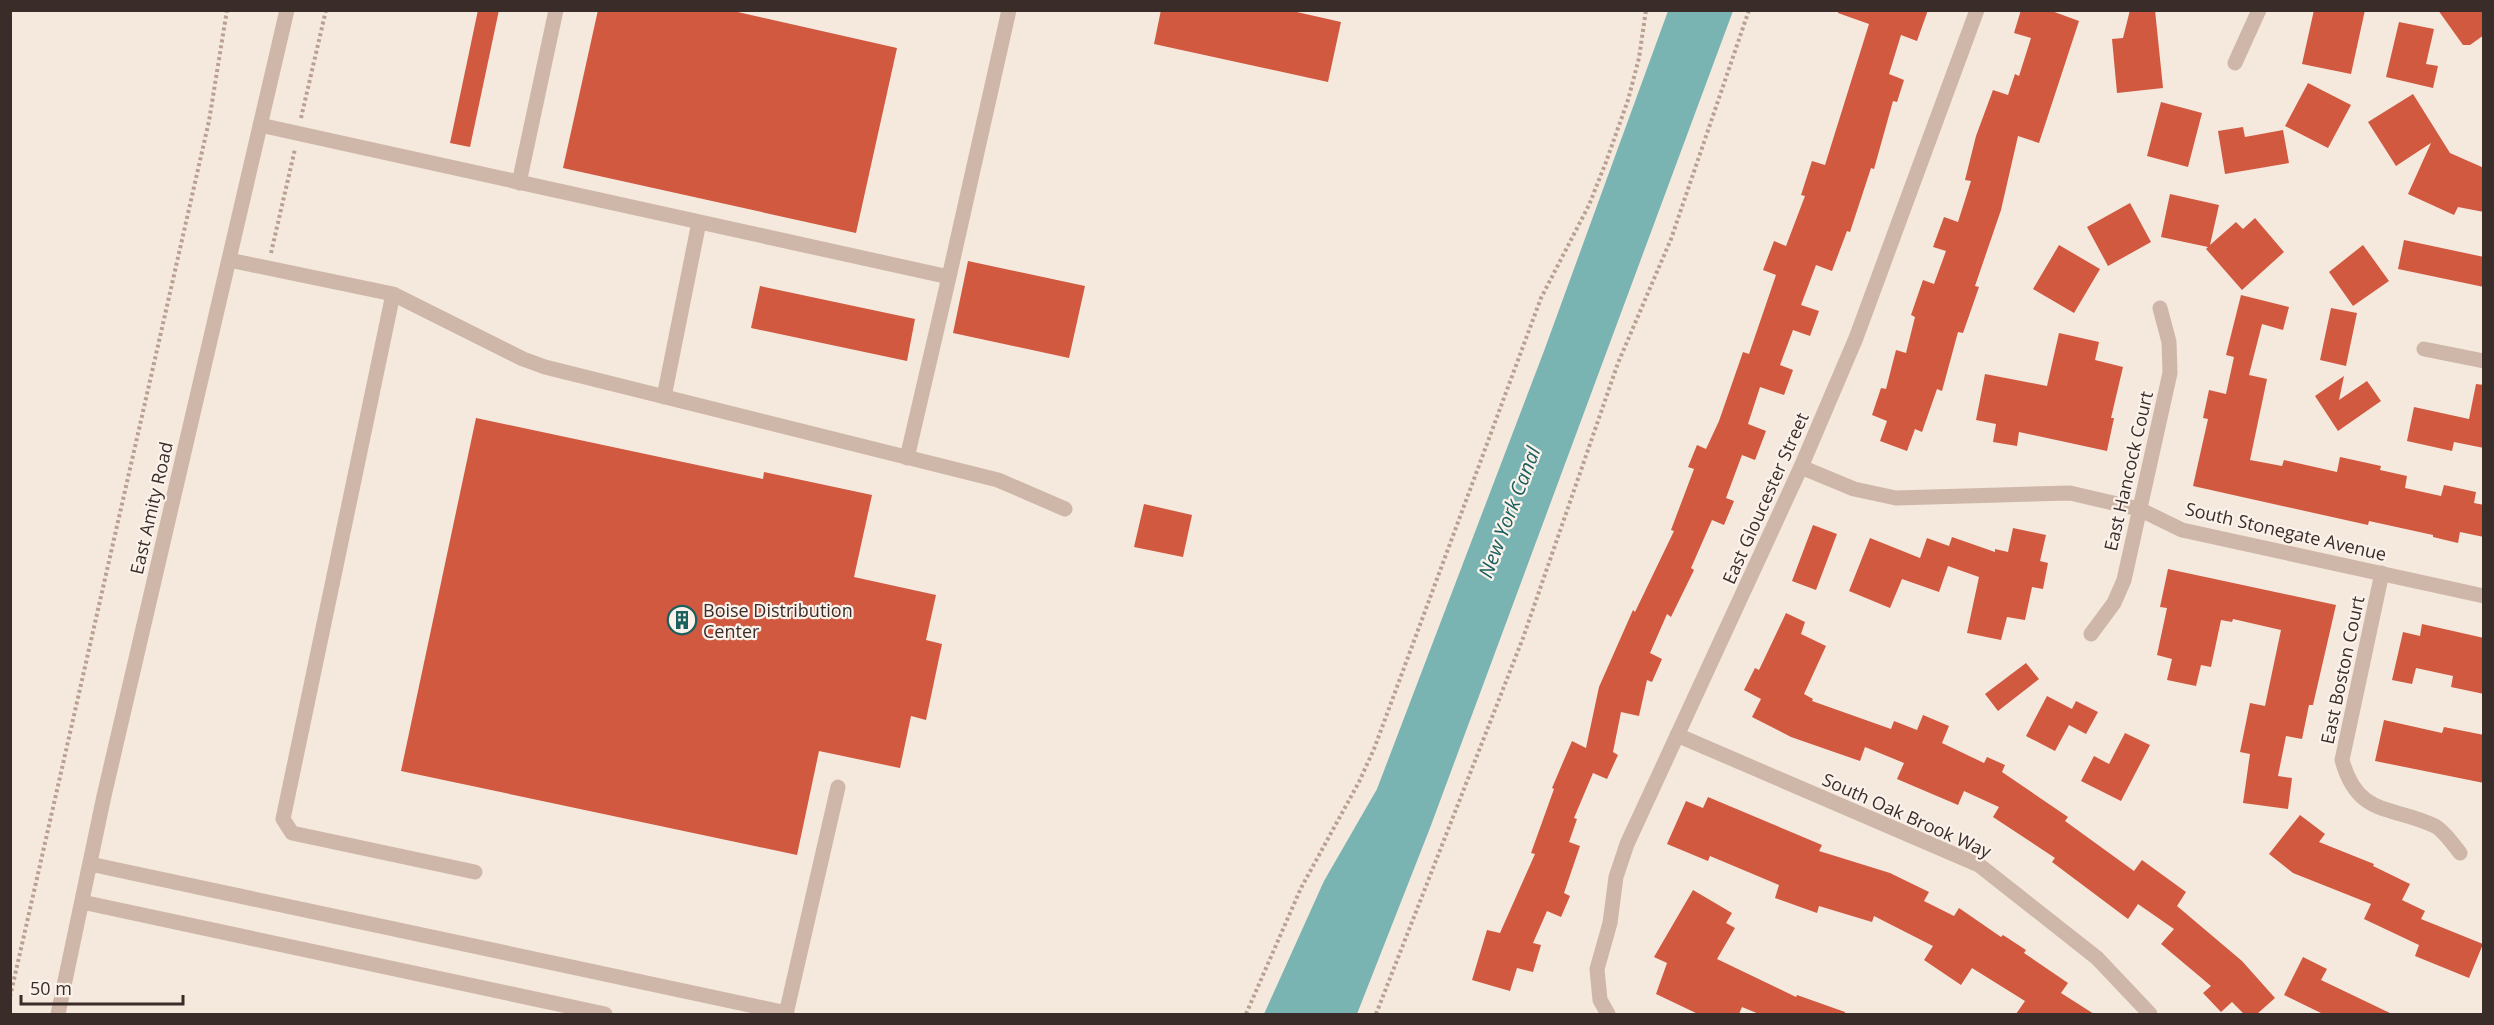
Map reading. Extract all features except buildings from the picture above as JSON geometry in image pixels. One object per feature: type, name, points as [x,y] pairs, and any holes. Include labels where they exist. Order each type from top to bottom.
[{"type":"street","name":"East Amity Road","points":[[58,1014],[90,864],[287,10]]},
{"type":"street","points":[[519,183],[556,10]]},
{"type":"street","points":[[907,458],[1009,10]]},
{"type":"street","name":"East Gloucester Street","points":[[1608,1014],[1600,1000],[1597,969],[1610,923],[1616,877],[1627,844],[1802,467],[1856,338],[1977,10]]},
{"type":"street","points":[[2235,63],[2259,10]]},
{"type":"street","points":[[260,125],[949,277]]},
{"type":"street","points":[[664,397],[699,222]]},
{"type":"street","points":[[229,260],[393,294],[545,368],[998,480],[1065,509]]},
{"type":"street","points":[[393,294],[283,819],[292,833],[475,872]]},
{"type":"street","name":"East Hancock Court","points":[[2091,634],[2114,603],[2124,580],[2169,373],[2169,342],[2160,308]]},
{"type":"street","points":[[2424,348],[2484,361]]},
{"type":"street","name":"South Stonegate Avenue","points":[[1802,467],[1854,489],[1896,498],[2070,493],[2139,509],[2182,530],[2484,596]]},
{"type":"street","name":"East Boston Court","points":[[2382,573],[2342,760],[2347,777],[2366,801],[2379,809],[2437,827],[2460,853]]},
{"type":"street","name":"South Oak Brook Way","points":[[1677,735],[1979,865],[2097,958],[2150,1014]]},
{"type":"street","points":[[90,864],[786,1014],[838,787]]},
{"type":"street","points":[[82,902],[605,1014]]},
{"type":"path","points":[[10,997],[206,133],[227,10]]},
{"type":"path","points":[[1246,1014],[1301,888],[1359,782],[1374,749],[1541,298],[1589,205],[1606,162],[1628,100],[1639,58],[1646,10]]},
{"type":"path","points":[[1376,1014],[1523,638],[1618,363],[1671,238],[1749,10]]},
{"type":"water","name":"New York Canal","points":[[1668,11],[1733,11],[1430,828],[1357,1014],[1264,1014],[1324,881],[1377,789],[1544,351]]},
{"type":"place","name":"Boise Distribution Center","points":[[682,620]]}]
